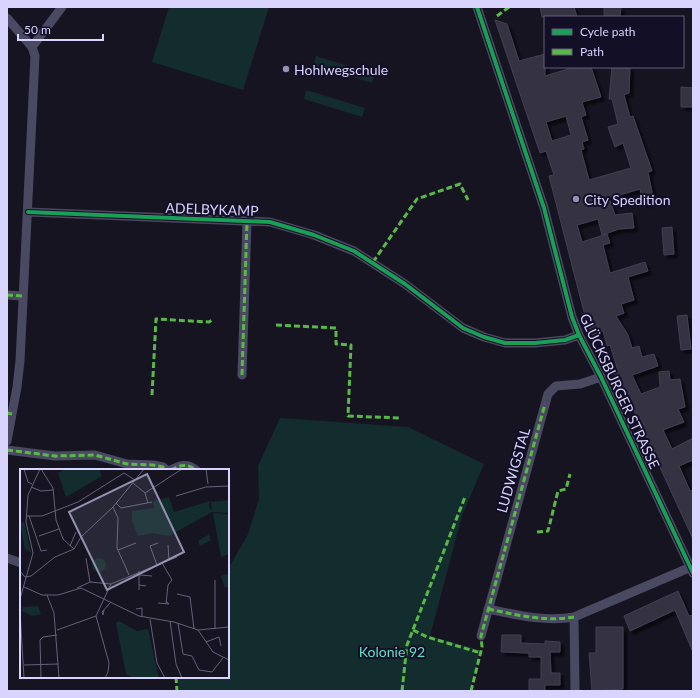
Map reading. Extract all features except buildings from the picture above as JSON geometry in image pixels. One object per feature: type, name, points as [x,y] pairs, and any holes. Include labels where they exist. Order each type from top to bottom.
[{"type":"street","points":[[32,47],[62,7]]},
{"type":"street","name":"GLÜCKSBURGER STRASSE","points":[[478,7],[544,208],[572,317],[579,335],[601,377],[692,570]]},
{"type":"street","points":[[7,18],[32,47],[35,56],[28,212],[17,388],[7,441]]},
{"type":"street","name":"ADELBYKAMP","points":[[28,212],[270,222],[354,250],[405,284],[463,328],[484,337],[505,343],[535,343],[564,340],[579,335]]},
{"type":"street","name":"ADELBYKAMP","points":[[242,375],[247,221]]},
{"type":"street","points":[[7,295],[23,296]]},
{"type":"street","name":"LUDWIGSTAL","points":[[481,636],[548,394],[556,386],[580,384],[601,377]]},
{"type":"street","points":[[7,450],[55,456],[95,455],[127,464],[153,465],[163,467],[165,469]]},
{"type":"street","points":[[173,469],[183,465],[191,466],[195,469]]},
{"type":"street","points":[[7,558],[20,563]]},
{"type":"street","points":[[488,609],[523,617],[560,620],[574,618],[692,570]]},
{"type":"street","points":[[574,618],[575,691]]},
{"type":"green space","points":[[169,7],[269,7],[243,90],[152,62]]},
{"type":"green space","points":[[316,56],[375,74],[372,83],[314,65]]},
{"type":"green space","points":[[306,90],[365,108],[362,117],[304,99]]},
{"type":"green space","name":"Kolonie 92","points":[[280,418],[408,427],[484,464],[462,516],[430,636],[480,650],[470,691],[179,691],[178,678],[229,678],[229,567],[248,534],[259,499],[258,466]]},
{"type":"marked path","points":[[497,16],[509,7]]},
{"type":"marked path","points":[[373,262],[417,199],[460,184],[468,200]]},
{"type":"marked path","points":[[242,375],[247,221]]},
{"type":"marked path","points":[[7,295],[23,296]]},
{"type":"marked path","points":[[152,395],[156,319],[209,322],[214,319]]},
{"type":"marked path","points":[[276,325],[336,328],[336,344],[351,345],[348,416],[401,418]]},
{"type":"marked path","points":[[471,691],[482,647],[481,636],[545,404]]},
{"type":"marked path","points":[[7,413],[12,414]]},
{"type":"marked path","points":[[7,450],[55,456],[95,455],[127,464],[153,465],[166,469]]},
{"type":"marked path","points":[[173,469],[184,466],[190,466],[194,469]]},
{"type":"marked path","points":[[537,532],[548,531],[558,491],[566,489],[570,474]]},
{"type":"marked path","points":[[402,691],[407,645],[465,497]]},
{"type":"marked path","points":[[488,609],[552,619],[574,617]]},
{"type":"marked path","points":[[413,630],[427,637],[481,653]]},
{"type":"marked path","points":[[176,678],[177,691]]},
{"type":"cycle path","points":[[477,7],[544,208],[572,317],[579,335],[601,377],[693,573]]},
{"type":"cycle path","points":[[28,212],[270,222],[314,235],[354,251],[405,284],[463,328],[484,337],[505,343],[535,343],[565,340],[579,335]]},
{"type":"place","name":"Hohlwegschule","points":[[286,69]]},
{"type":"place","name":"City Spedition","points":[[576,199]]}]
